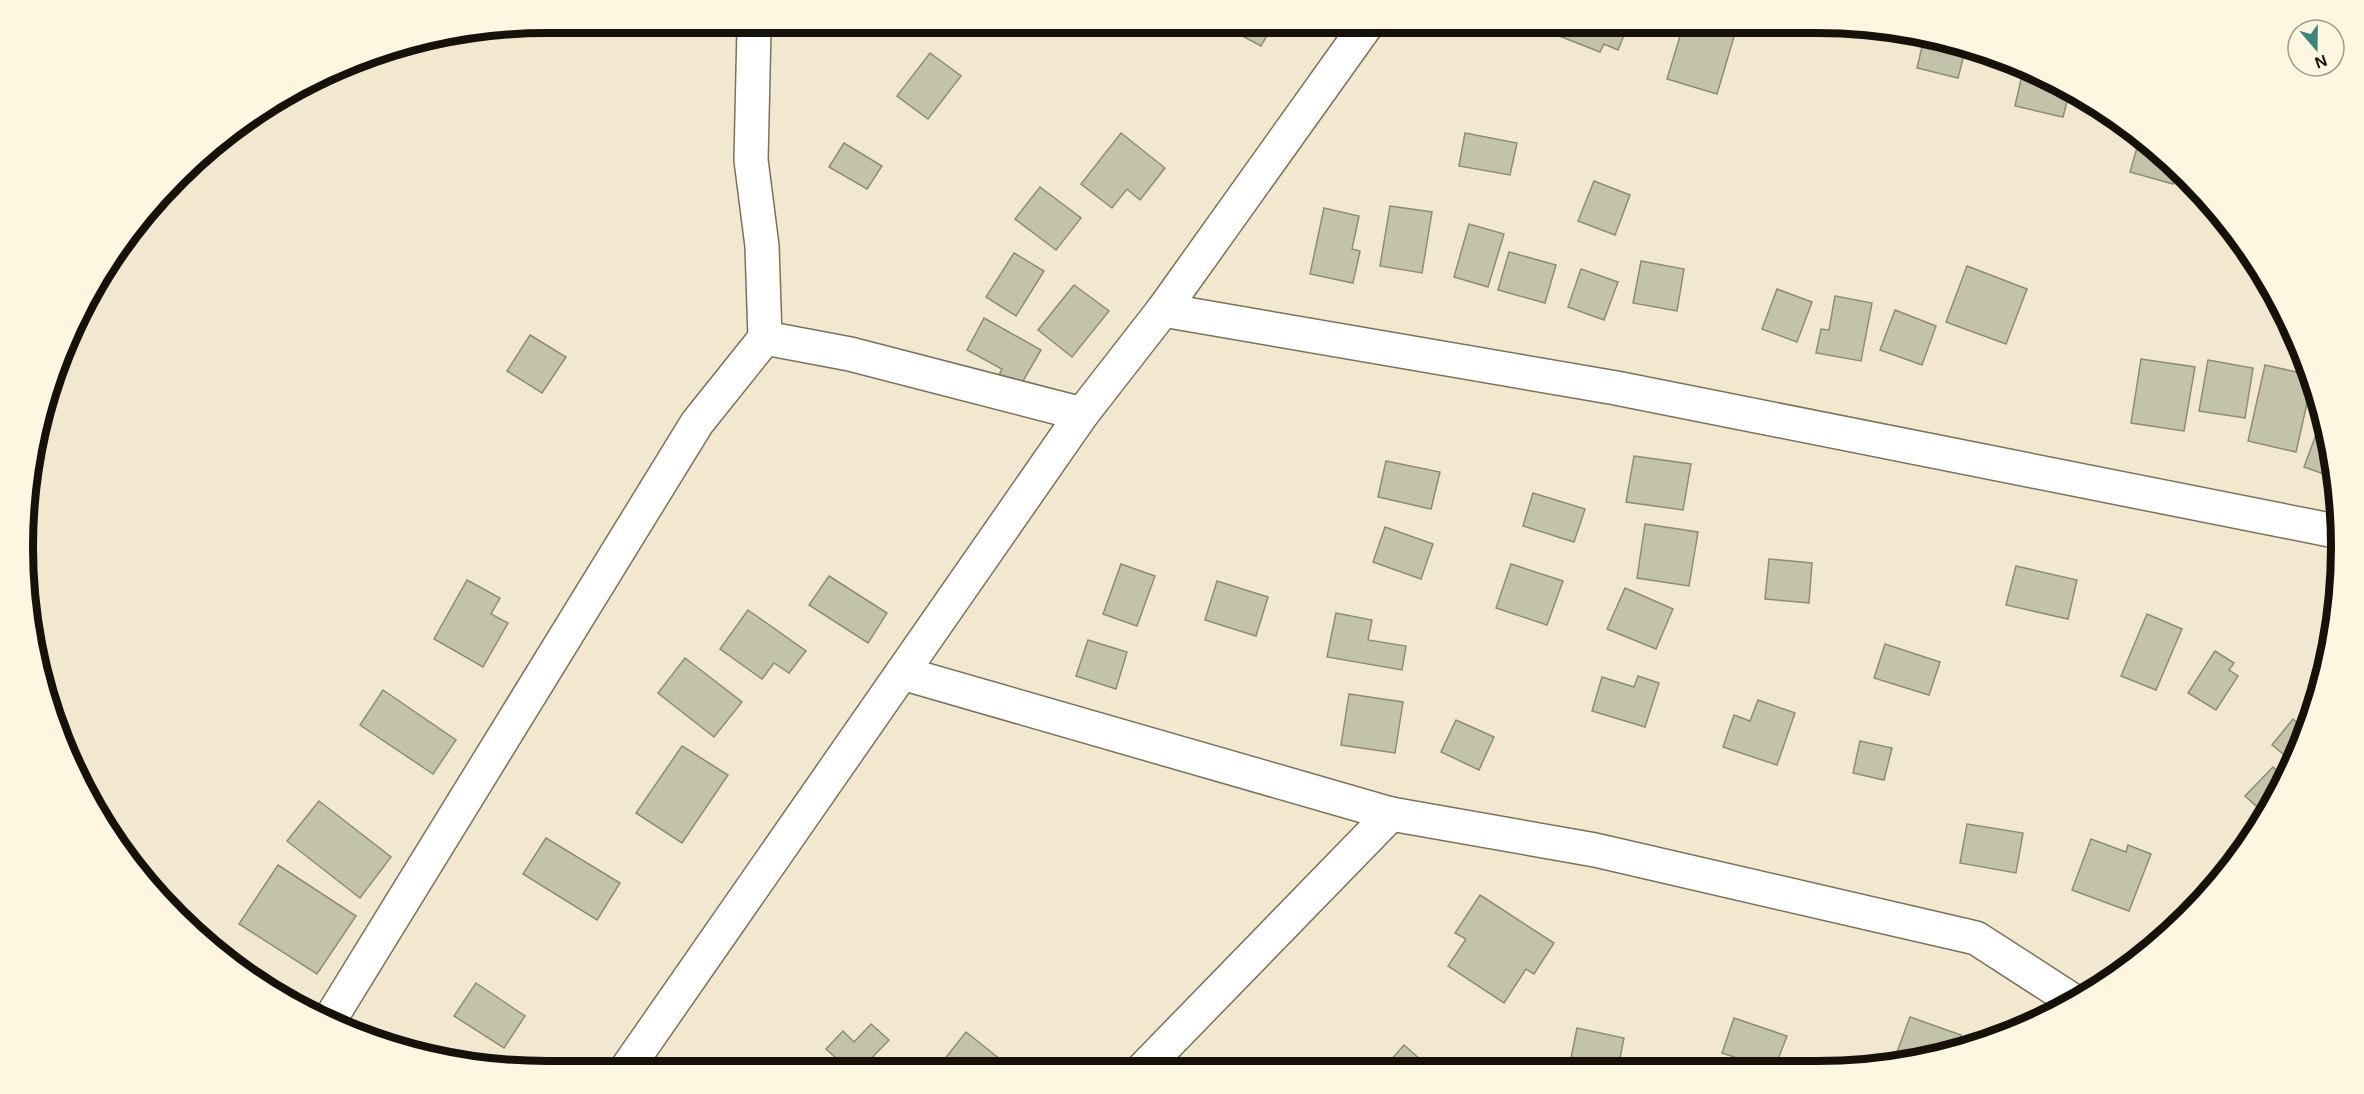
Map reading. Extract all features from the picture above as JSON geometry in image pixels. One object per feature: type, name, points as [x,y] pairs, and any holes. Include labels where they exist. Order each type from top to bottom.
[{"type":"street","points":[[333,1014],[697,423],[765,338],[762,246],[752,160],[754,33]]},
{"type":"street","points":[[632,1061],[1082,414],[1162,310],[1360,33]]},
{"type":"street","points":[[1162,310],[1616,388],[2331,530]]},
{"type":"street","points":[[765,338],[850,354],[1082,414]]},
{"type":"street","points":[[902,673],[1391,814],[1595,850],[1976,938],[2066,996]]},
{"type":"street","points":[[1152,1061],[1391,814]]},
{"type":"building","points":[[1237,33],[1268,33],[1261,46]]},
{"type":"building","points":[[1625,33],[1618,50],[1604,44],[1600,52],[1554,34]]},
{"type":"building","points":[[1681,33],[1735,33],[1717,94],[1667,79]]},
{"type":"building","points":[[1923,44],[1964,55],[1958,78],[1917,68]]},
{"type":"building","points":[[930,53],[961,76],[928,119],[897,96]]},
{"type":"building","points":[[2022,76],[2068,99],[2063,117],[2015,106]]},
{"type":"building","points":[[1121,133],[1165,168],[1140,200],[1127,189],[1112,208],[1081,184]]},
{"type":"building","points":[[1465,133],[1517,143],[1510,175],[1459,166]]},
{"type":"building","points":[[844,143],[882,166],[867,189],[829,167]]},
{"type":"building","points":[[2138,145],[2175,179],[2173,184],[2130,172]]},
{"type":"building","points":[[1594,181],[1630,195],[1615,235],[1578,221]]},
{"type":"building","points":[[1040,187],[1081,218],[1056,250],[1015,219]]},
{"type":"building","points":[[1390,206],[1432,212],[1422,273],[1380,266]]},
{"type":"building","points":[[1324,208],[1359,216],[1352,249],[1360,251],[1353,283],[1310,274]]},
{"type":"building","points":[[1469,224],[1504,234],[1488,287],[1454,277]]},
{"type":"building","points":[[1509,252],[1556,265],[1545,303],[1498,290]]},
{"type":"building","points":[[1014,253],[1044,271],[1016,316],[986,297]]},
{"type":"building","points":[[1641,261],[1684,269],[1677,311],[1633,303]]},
{"type":"building","points":[[1967,266],[2027,289],[2006,344],[1946,322]]},
{"type":"building","points":[[1581,269],[1618,282],[1604,320],[1568,307]]},
{"type":"building","points":[[1074,285],[1109,311],[1072,357],[1038,330]]},
{"type":"building","points":[[1777,289],[1812,302],[1797,342],[1762,329]]},
{"type":"building","points":[[1835,296],[1872,303],[1861,361],[1816,353],[1821,329],[1829,330]]},
{"type":"building","points":[[1895,310],[1936,326],[1922,365],[1880,350]]},
{"type":"building","points":[[984,318],[1041,350],[1019,388],[998,377],[1002,369],[967,350]]},
{"type":"building","points":[[530,335],[566,357],[542,393],[507,371]]},
{"type":"building","points":[[2141,359],[2195,367],[2184,431],[2131,423]]},
{"type":"building","points":[[2208,360],[2253,368],[2245,418],[2199,411]]},
{"type":"building","points":[[2265,365],[2301,373],[2308,397],[2296,452],[2248,441]]},
{"type":"building","points":[[2317,431],[2326,475],[2304,467]]},
{"type":"building","points":[[1634,456],[1691,464],[1683,510],[1626,502]]},
{"type":"building","points":[[1386,461],[1440,472],[1431,509],[1378,497]]},
{"type":"building","points":[[1533,493],[1585,509],[1574,542],[1523,526]]},
{"type":"building","points":[[1645,524],[1698,532],[1689,586],[1637,578]]},
{"type":"building","points":[[1385,527],[1433,544],[1421,579],[1373,562]]},
{"type":"building","points":[[1769,559],[1812,563],[1809,603],[1765,599]]},
{"type":"building","points":[[1121,564],[1155,576],[1137,626],[1103,614]]},
{"type":"building","points":[[1511,564],[1563,581],[1547,625],[1496,608]]},
{"type":"building","points":[[2016,566],[2077,580],[2068,619],[2006,605]]},
{"type":"building","points":[[829,576],[887,613],[868,643],[809,605]]},
{"type":"building","points":[[467,580],[500,598],[491,614],[508,623],[483,667],[434,639]]},
{"type":"building","points":[[1217,581],[1268,597],[1256,636],[1205,620]]},
{"type":"building","points":[[1625,588],[1673,609],[1656,649],[1607,629]]},
{"type":"building","points":[[748,610],[806,651],[789,673],[774,663],[762,679],[720,649]]},
{"type":"building","points":[[1336,613],[1372,620],[1368,640],[1406,646],[1402,670],[1327,657]]},
{"type":"building","points":[[2147,614],[2182,629],[2156,690],[2121,676]]},
{"type":"building","points":[[1088,640],[1127,652],[1116,689],[1076,676]]},
{"type":"building","points":[[1885,644],[1940,662],[1929,695],[1874,678]]},
{"type":"building","points":[[2215,651],[2234,663],[2229,670],[2238,676],[2216,710],[2188,693]]},
{"type":"building","points":[[685,658],[742,702],[714,737],[658,693]]},
{"type":"building","points":[[1638,676],[1659,683],[1645,727],[1592,711],[1602,677],[1634,687]]},
{"type":"building","points":[[383,690],[456,740],[433,774],[360,725]]},
{"type":"building","points":[[1349,694],[1403,702],[1395,753],[1341,745]]},
{"type":"building","points":[[1758,700],[1795,713],[1777,765],[1723,747],[1734,715],[1750,721]]},
{"type":"building","points":[[2293,719],[2299,724],[2286,756],[2272,745]]},
{"type":"building","points":[[1456,720],[1494,737],[1479,770],[1441,752]]},
{"type":"building","points":[[1860,741],[1892,748],[1884,780],[1853,773]]},
{"type":"building","points":[[682,746],[728,775],[682,843],[636,813]]},
{"type":"building","points":[[2273,767],[2279,772],[2259,809],[2245,796]]},
{"type":"building","points":[[319,801],[391,857],[360,898],[287,841]]},
{"type":"building","points":[[1967,824],[2023,833],[2016,873],[1960,863]]},
{"type":"building","points":[[546,838],[620,883],[597,920],[523,874]]},
{"type":"building","points":[[2091,839],[2126,852],[2128,845],[2151,854],[2129,911],[2072,890]]},
{"type":"building","points":[[278,865],[356,916],[317,974],[239,924]]},
{"type":"building","points":[[1480,895],[1554,943],[1534,974],[1526,969],[1504,1003],[1448,966],[1466,939],[1455,933]]},
{"type":"building","points":[[476,983],[525,1016],[504,1048],[454,1016]]},
{"type":"building","points":[[1910,1017],[1961,1035],[1959,1040],[1896,1055]]},
{"type":"building","points":[[1734,1018],[1787,1036],[1777,1061],[1746,1061],[1722,1053]]},
{"type":"building","points":[[871,1024],[889,1040],[869,1061],[839,1061],[826,1049],[843,1031],[854,1042]]},
{"type":"building","points":[[1577,1028],[1624,1038],[1619,1061],[1570,1061]]},
{"type":"building","points":[[966,1032],[1002,1061],[943,1061]]},
{"type":"building","points":[[1404,1045],[1422,1061],[1390,1061]]}]
